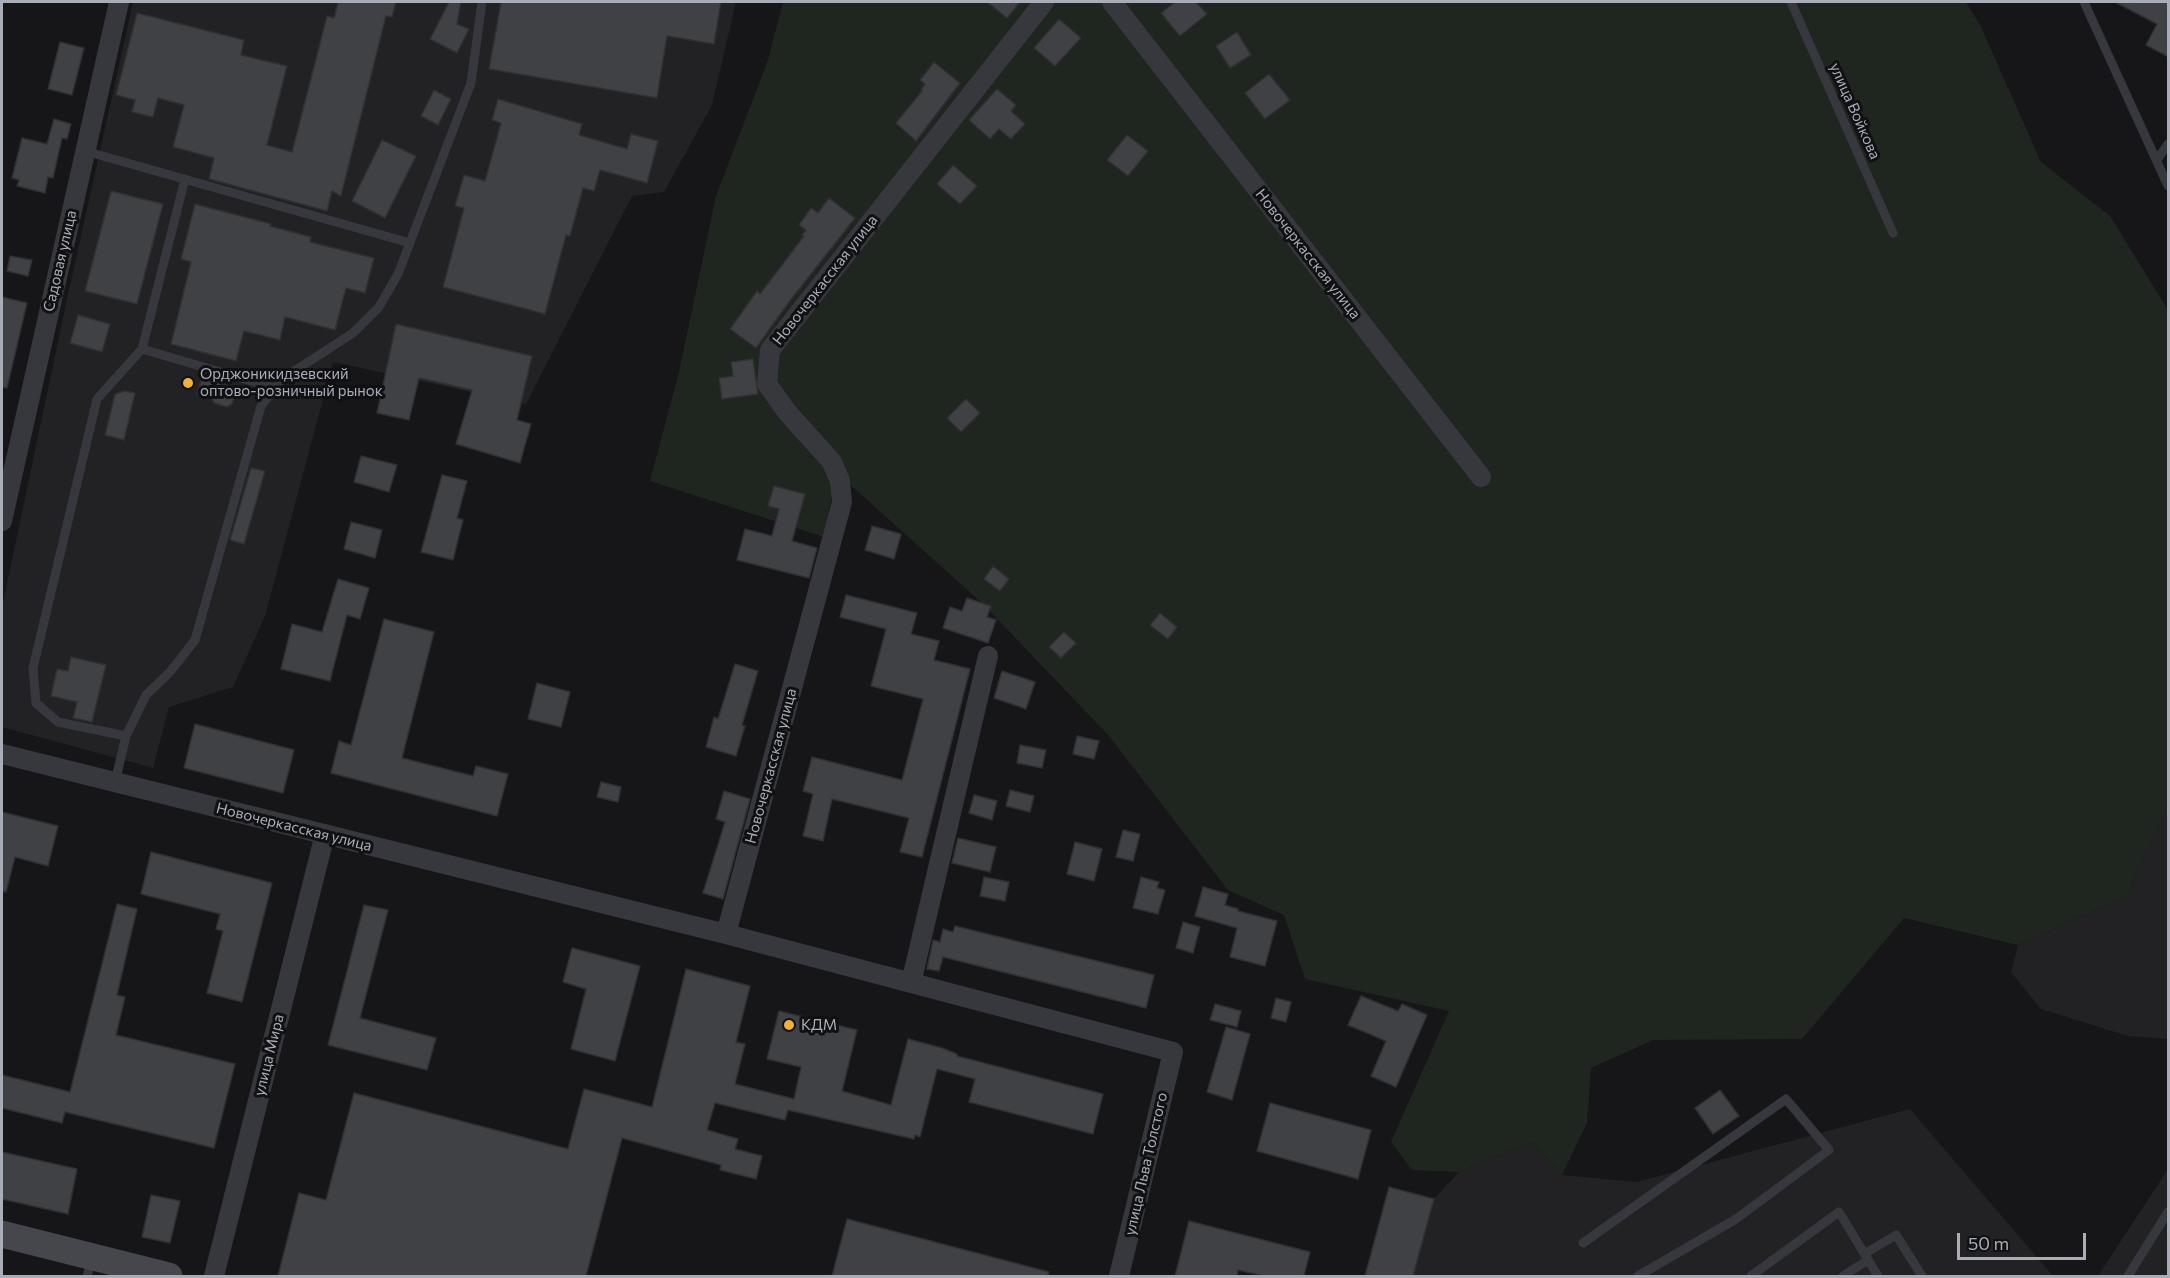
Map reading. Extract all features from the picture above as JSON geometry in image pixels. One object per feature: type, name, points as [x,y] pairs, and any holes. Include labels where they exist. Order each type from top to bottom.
[{"type":"street","name":"Садовая улица","points":[[2,521],[119,2]]},
{"type":"street","name":"Новочеркасская улица","points":[[726,934],[842,502],[840,481],[832,462],[787,412],[767,384],[770,350],[1044,2]]},
{"type":"street","name":"Новочеркасская улица","points":[[1112,2],[1481,477]]},
{"type":"street","points":[[911,983],[988,656]]},
{"type":"street","name":"Новочеркасская улица","points":[[2,754],[726,934],[1173,1052]]},
{"type":"street","name":"улица Мира","points":[[214,1276],[325,834]]},
{"type":"street","name":"улица Льва Толстого","points":[[1119,1276],[1173,1052]]},
{"type":"street","points":[[2,1234],[90,1267],[169,1276]]},
{"type":"lane","points":[[115,782],[126,736],[146,694],[170,672],[195,640],[261,406],[282,378],[353,333],[379,307],[398,274],[471,83],[482,2]]},
{"type":"lane","name":"улица Войкова","points":[[1791,2],[1893,233]]},
{"type":"lane","points":[[2084,2],[2168,184]]},
{"type":"lane","points":[[2157,160],[2169,144]]},
{"type":"lane","points":[[85,151],[410,243]]},
{"type":"lane","points":[[126,736],[58,722],[36,703],[33,668],[97,399],[142,349],[185,179]]},
{"type":"lane","points":[[142,349],[275,388]]},
{"type":"lane","points":[[1583,1243],[1786,1099],[1829,1150],[1736,1219],[1638,1276]]},
{"type":"lane","points":[[1751,1276],[1839,1212],[1878,1276]]},
{"type":"lane","points":[[2128,1276],[2169,1212]]},
{"type":"lane","points":[[1843,1276],[1896,1235],[1922,1276]]},
{"type":"shaded area","name":"Орджоникидзевский оптово-розничный рынок","points":[[133,2],[736,2],[712,105],[664,192],[632,196],[526,404],[333,362],[265,616],[233,687],[169,707],[153,768],[2,727],[2,607]]},
{"type":"shaded area","points":[[783,2],[1966,2],[1981,27],[2041,162],[2110,216],[2168,310],[2168,803],[2127,896],[2018,945],[1904,918],[1802,1039],[1653,1040],[1591,1068],[1587,1123],[1562,1175],[1532,1142],[1459,1172],[1412,1170],[1391,1142],[1449,1011],[1305,979],[1284,915],[1228,890],[1109,736],[983,604],[836,472],[824,537],[650,481],[679,372],[716,196],[768,60]]},
{"type":"shaded area","points":[[2168,801],[2168,1039],[2128,1036],[2041,1009],[2011,972],[2018,945],[2127,896]]},
{"type":"shaded area","points":[[1910,1109],[2053,1276],[1413,1276],[1434,1199],[1459,1172],[1532,1142],[1562,1175],[1637,1182]]},
{"type":"shaded area","points":[[2168,1169],[2168,1276],[2098,1276]]},
{"type":"building","points":[[338,2],[396,2],[392,17],[386,16],[341,196],[332,191],[327,211],[209,179],[214,158],[173,147],[184,105],[158,98],[153,117],[132,112],[135,100],[116,95],[137,13],[244,40],[241,55],[287,66],[267,145],[292,152],[327,16],[334,18]]},
{"type":"building","points":[[449,2],[461,2],[457,24],[469,29],[457,53],[430,39]]},
{"type":"building","points":[[501,2],[721,2],[714,44],[667,36],[657,98],[489,69]]},
{"type":"building","points":[[987,2],[1020,2],[1007,18]]},
{"type":"building","points":[[1175,2],[1196,2],[1207,14],[1180,36],[1161,13]]},
{"type":"building","points":[[2115,2],[2169,2],[2169,57],[2146,45],[2157,24]]},
{"type":"building","points":[[1059,19],[1081,38],[1055,66],[1034,48]]},
{"type":"building","points":[[1237,32],[1251,55],[1230,68],[1216,46]]},
{"type":"building","points":[[60,42],[84,48],[72,95],[48,89]]},
{"type":"building","points":[[934,62],[960,83],[916,141],[896,123],[922,91],[925,84],[920,80]]},
{"type":"building","points":[[1269,74],[1290,100],[1265,119],[1245,93]]},
{"type":"building","points":[[997,89],[1016,105],[1011,111],[1025,124],[1011,139],[999,129],[990,139],[969,120]]},
{"type":"building","points":[[434,90],[451,99],[438,125],[421,116]]},
{"type":"building","points":[[498,99],[582,124],[579,135],[627,149],[631,134],[658,141],[647,183],[600,170],[594,191],[583,188],[570,236],[566,235],[545,314],[443,287],[464,208],[455,206],[464,175],[485,181],[501,123],[492,120]]},
{"type":"building","points":[[54,119],[71,124],[67,139],[62,138],[53,178],[48,177],[45,193],[17,186],[19,180],[12,178],[22,138],[47,144]]},
{"type":"building","points":[[1127,135],[1148,151],[1128,176],[1107,160]]},
{"type":"building","points":[[382,140],[416,156],[385,218],[352,201]]},
{"type":"building","points":[[953,165],[977,186],[960,204],[937,184]]},
{"type":"building","points":[[111,191],[163,204],[137,304],[85,291]]},
{"type":"building","points":[[829,198],[855,218],[756,348],[730,329],[757,291],[760,294],[804,236],[802,235],[806,230],[799,225],[811,208],[818,213]]},
{"type":"building","points":[[195,204],[311,237],[310,242],[374,258],[365,293],[346,288],[335,330],[285,317],[280,340],[244,331],[236,361],[171,344],[191,262],[181,259]]},
{"type":"building","points":[[10,256],[32,260],[28,276],[7,271]]},
{"type":"building","points":[[2,297],[27,303],[7,388],[2,387]]},
{"type":"building","points":[[78,315],[110,324],[102,352],[70,343]]},
{"type":"building","points":[[396,324],[532,356],[517,420],[531,424],[520,463],[456,444],[472,390],[419,378],[409,420],[377,413]]},
{"type":"building","points":[[753,359],[758,394],[722,399],[719,378],[733,376],[731,362]]},
{"type":"building","points":[[202,377],[237,388],[232,404],[227,407],[214,403],[212,398],[197,394]]},
{"type":"building","points":[[125,391],[135,393],[124,440],[105,435],[115,394]]},
{"type":"building","points":[[966,399],[980,413],[961,432],[947,418]]},
{"type":"building","points":[[361,456],[397,465],[389,492],[354,482]]},
{"type":"building","points":[[251,468],[265,471],[244,544],[230,540]]},
{"type":"building","points":[[442,475],[467,481],[457,518],[463,520],[453,560],[421,552]]},
{"type":"building","points":[[774,486],[805,494],[792,541],[817,548],[809,578],[737,560],[745,529],[772,536],[779,509],[768,506]]},
{"type":"building","points":[[351,522],[382,530],[375,558],[344,549]]},
{"type":"building","points":[[872,526],[901,534],[894,559],[865,550]]},
{"type":"building","points":[[993,566],[1009,579],[1000,591],[984,579]]},
{"type":"building","points":[[338,579],[369,588],[360,619],[347,615],[330,681],[281,669],[292,624],[322,632]]},
{"type":"building","points":[[846,595],[917,613],[911,634],[939,641],[934,660],[970,669],[922,857],[900,852],[909,818],[832,799],[823,841],[803,836],[813,794],[803,791],[812,757],[902,780],[923,699],[871,686],[886,629],[840,617]]},
{"type":"building","points":[[967,598],[991,606],[987,617],[996,620],[988,643],[943,628],[950,607],[962,611]]},
{"type":"building","points":[[1160,613],[1177,627],[1168,639],[1150,625]]},
{"type":"building","points":[[384,619],[434,632],[402,758],[473,776],[476,766],[508,774],[497,816],[331,773],[339,741],[351,745]]},
{"type":"building","points":[[1064,632],[1076,643],[1061,658],[1049,647]]},
{"type":"building","points":[[71,657],[106,665],[92,722],[73,718],[77,702],[51,696],[57,669],[68,671]]},
{"type":"building","points":[[735,664],[758,671],[742,725],[745,726],[736,756],[706,747],[714,717],[718,719]]},
{"type":"building","points":[[1002,671],[1035,682],[1026,709],[994,698]]},
{"type":"building","points":[[537,683],[570,692],[561,727],[528,719]]},
{"type":"building","points":[[195,724],[294,750],[283,793],[184,768]]},
{"type":"building","points":[[1077,736],[1099,741],[1094,759],[1073,754]]},
{"type":"building","points":[[1020,745],[1046,750],[1042,768],[1017,763]]},
{"type":"building","points":[[601,782],[621,787],[618,802],[597,797]]},
{"type":"building","points":[[1010,790],[1034,796],[1030,812],[1006,806]]},
{"type":"building","points":[[724,791],[750,799],[723,899],[703,893],[725,822],[716,819]]},
{"type":"building","points":[[974,795],[997,801],[992,820],[969,813]]},
{"type":"building","points":[[2,812],[58,826],[48,866],[15,857],[6,892],[2,891]]},
{"type":"building","points":[[1123,830],[1140,834],[1133,861],[1116,857]]},
{"type":"building","points":[[958,838],[996,847],[990,872],[952,863]]},
{"type":"building","points":[[1075,842],[1102,849],[1094,881],[1067,874]]},
{"type":"building","points":[[151,852],[272,883],[242,1002],[207,993],[223,931],[216,929],[220,914],[141,894]]},
{"type":"building","points":[[984,877],[1009,882],[1005,901],[980,896]]},
{"type":"building","points":[[1141,877],[1159,882],[1157,888],[1165,890],[1158,914],[1133,908]]},
{"type":"building","points":[[1203,887],[1228,894],[1225,905],[1238,909],[1238,911],[1277,921],[1265,966],[1230,957],[1237,928],[1195,916]]},
{"type":"building","points":[[117,904],[137,909],[117,995],[125,997],[116,1035],[235,1064],[214,1148],[65,1112],[62,1123],[2,1108],[2,1075],[70,1092]]},
{"type":"building","points":[[364,905],[388,910],[360,1018],[436,1038],[427,1070],[328,1045]]},
{"type":"building","points":[[1183,922],[1200,927],[1193,953],[1176,948]]},
{"type":"building","points":[[955,926],[1154,975],[1146,1008],[943,957],[939,971],[927,969],[933,940],[940,942],[943,929],[953,932]]},
{"type":"building","points":[[572,948],[640,966],[615,1061],[571,1049],[586,989],[563,982]]},
{"type":"building","points":[[686,969],[750,986],[736,1042],[745,1044],[735,1084],[794,1099],[801,1067],[767,1059],[779,1011],[857,1030],[842,1091],[891,1105],[908,1039],[942,1048],[957,1056],[1103,1094],[1093,1134],[969,1102],[975,1079],[937,1069],[920,1137],[915,1135],[914,1139],[788,1110],[785,1120],[715,1103],[707,1130],[738,1139],[735,1149],[762,1156],[756,1179],[720,1170],[721,1165],[622,1138],[586,1276],[278,1276],[299,1193],[326,1200],[354,1093],[568,1149],[584,1089],[652,1107]]},
{"type":"building","points":[[1361,996],[1398,1011],[1402,1004],[1427,1015],[1396,1087],[1371,1076],[1386,1041],[1348,1025]]},
{"type":"building","points":[[1276,998],[1291,1002],[1286,1022],[1271,1018]]},
{"type":"building","points":[[1215,1004],[1241,1011],[1237,1027],[1210,1020]]},
{"type":"building","points":[[1226,1027],[1250,1034],[1232,1100],[1207,1092]]},
{"type":"building","points":[[1720,1090],[1739,1116],[1713,1134],[1695,1108]]},
{"type":"building","points":[[1270,1103],[1371,1130],[1358,1179],[1257,1151]]},
{"type":"building","points":[[2,1152],[77,1169],[68,1214],[2,1199]]},
{"type":"building","points":[[1389,1187],[1434,1199],[1413,1276],[1365,1276]]},
{"type":"building","points":[[151,1195],[180,1201],[170,1243],[142,1237]]},
{"type":"building","points":[[847,1219],[1049,1272],[1048,1276],[832,1276]]},
{"type":"building","points":[[1189,1221],[1310,1252],[1304,1276],[1264,1276],[1238,1270],[1237,1276],[1175,1276]]},
{"type":"place","name":"Орджоникидзевский оптово-розничный рынок","points":[[188,383]]},
{"type":"place","name":"КДМ","points":[[789,1025]]}]
